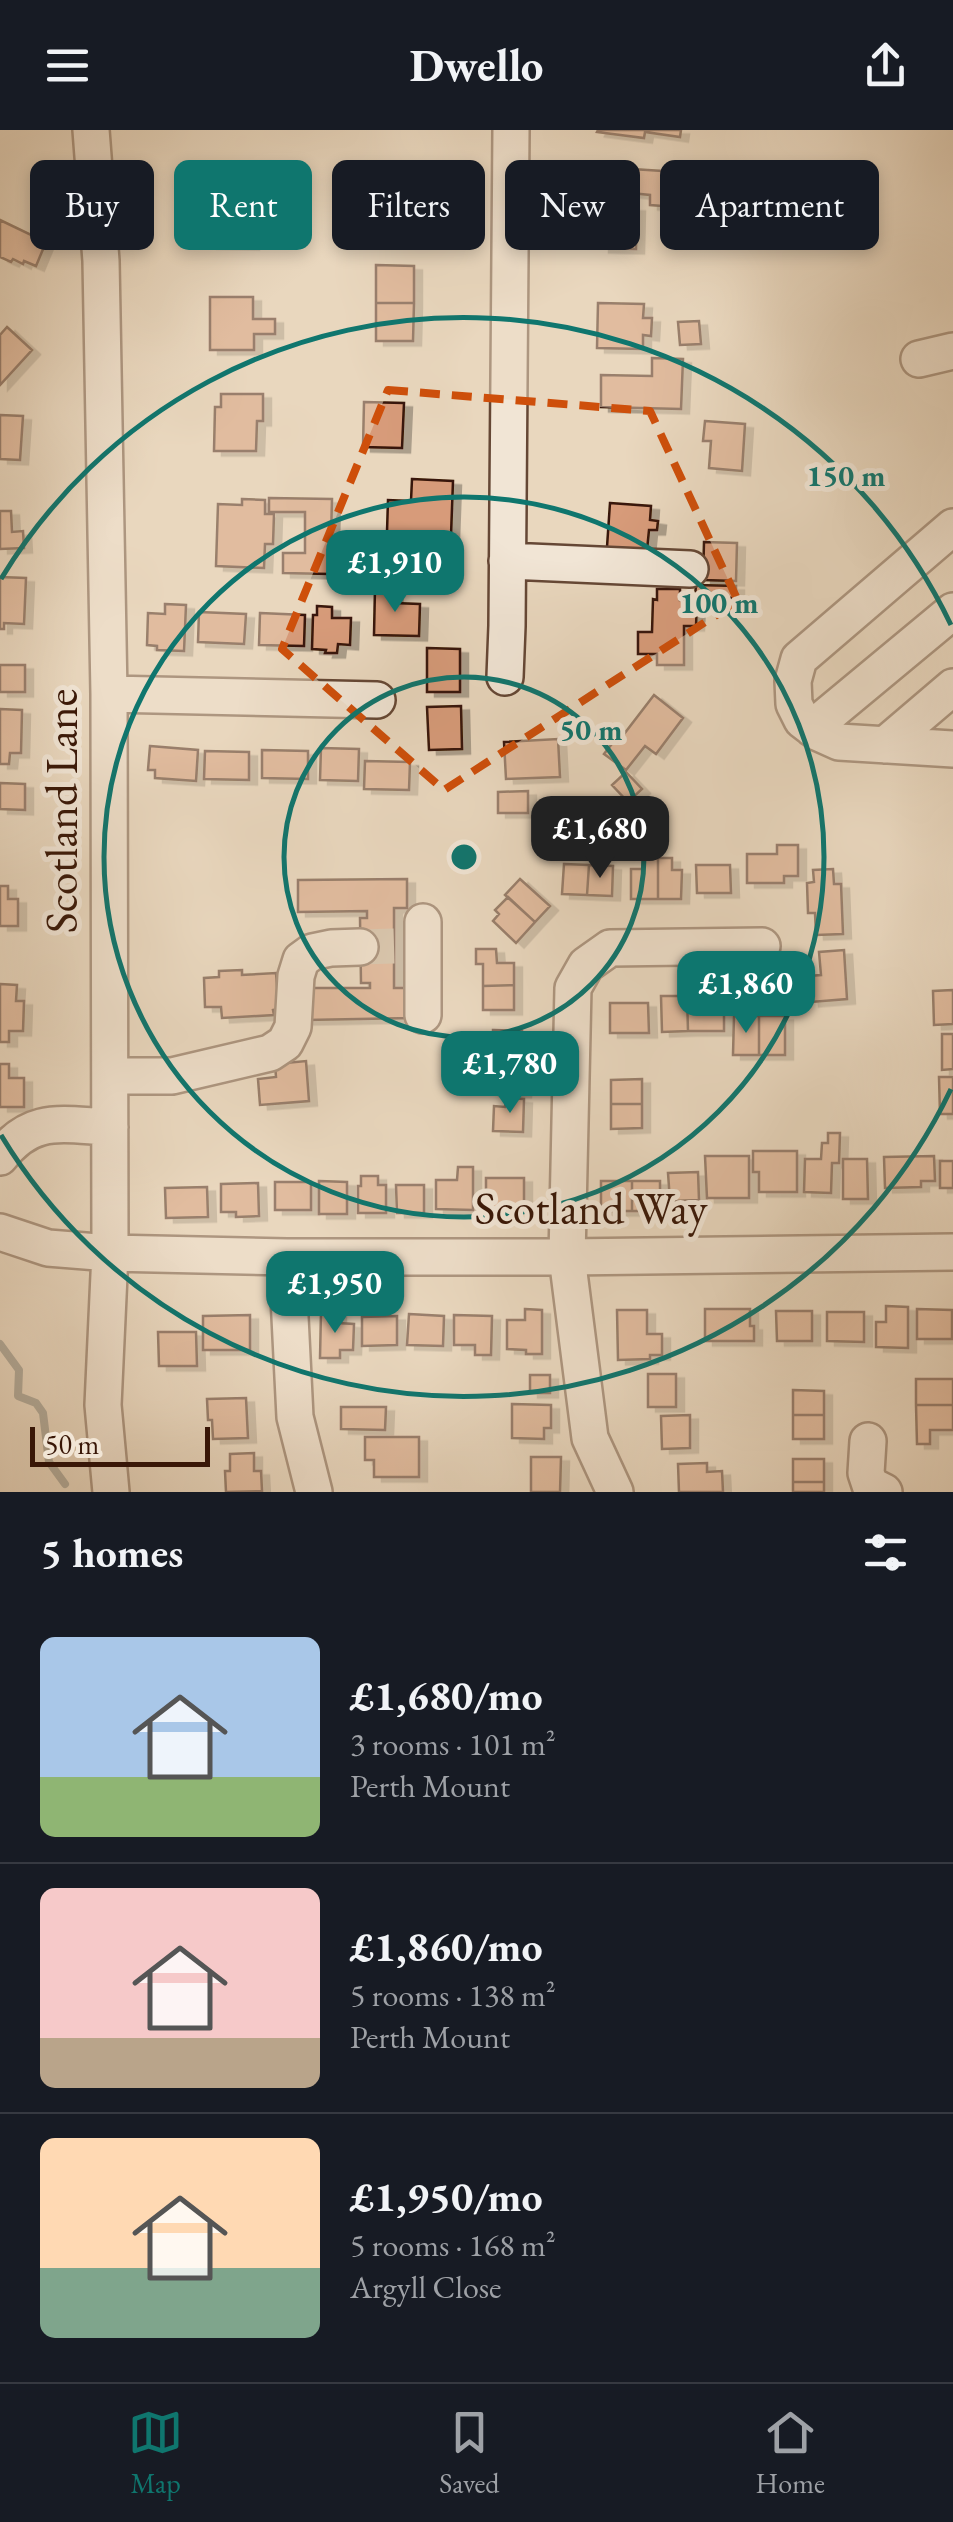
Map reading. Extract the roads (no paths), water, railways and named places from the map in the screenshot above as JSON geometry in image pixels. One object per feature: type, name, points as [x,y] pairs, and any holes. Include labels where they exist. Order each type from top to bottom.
[{"type":"street","name":"Scotland Lane","points":[[91,130],[100,261],[109,694],[110,1253],[103,1405],[111,1492]]},
{"type":"street","points":[[504,676],[511,130]]},
{"type":"street","points":[[953,528],[800,659],[793,681],[794,704],[802,720],[838,742],[953,750]]},
{"type":"street","points":[[508,561],[690,569]]},
{"type":"street","points":[[812,728],[953,610]]},
{"type":"street","points":[[885,745],[953,687]]},
{"type":"street","points":[[109,694],[377,700]]},
{"type":"street","points":[[110,1076],[172,1076],[270,1053],[285,1043],[294,1027],[300,960],[330,948],[400,940],[423,1016]]},
{"type":"street","points":[[615,1492],[590,1438],[567,1257],[573,988],[586,965],[610,948],[762,946]]},
{"type":"street","points":[[0,1157],[19,1135],[46,1125],[110,1127]]},
{"type":"street","name":"Scotland Way","points":[[0,1232],[48,1248],[286,1257],[953,1252]]},
{"type":"street","points":[[286,1257],[294,1416],[314,1492]]},
{"type":"street","points":[[868,1442],[866,1474],[870,1485],[884,1492]]},
{"type":"waterway","points":[[0,1344],[19,1370],[18,1396],[36,1403],[43,1413],[49,1462],[65,1484]]},
{"type":"tunnel","points":[[360,947],[394,946]]}]
